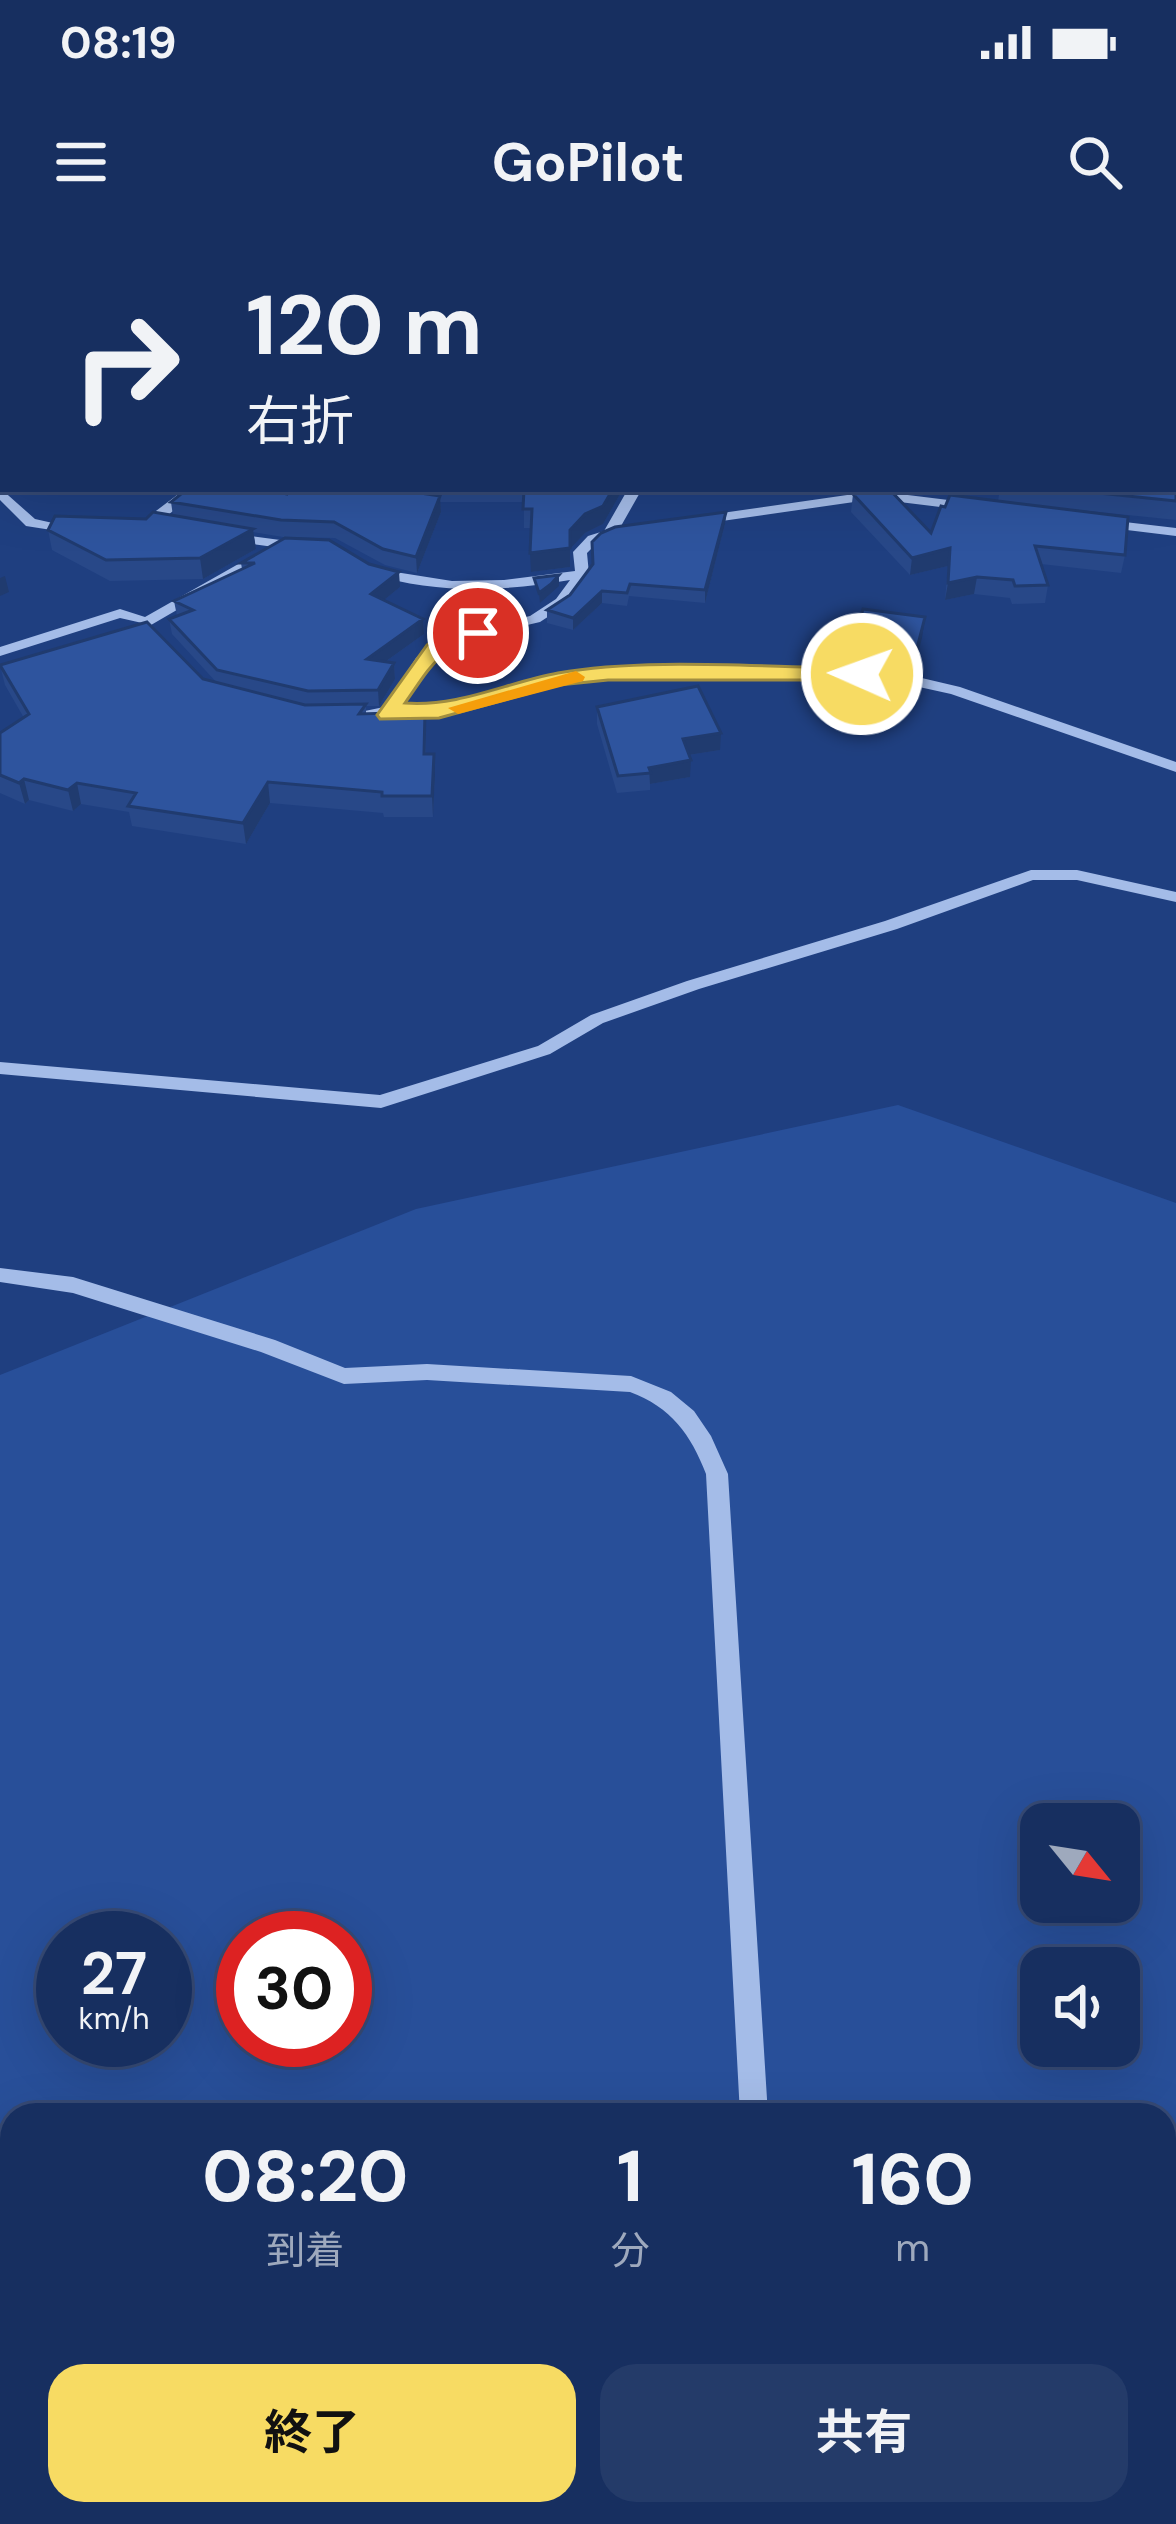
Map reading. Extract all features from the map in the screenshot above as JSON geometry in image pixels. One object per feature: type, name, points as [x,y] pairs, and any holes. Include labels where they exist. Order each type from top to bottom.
[{"type":"street","points":[[0,492],[32,523],[75,531],[97,528]]},
{"type":"street","points":[[168,527],[142,524],[190,492]]},
{"type":"street","points":[[611,531],[633,492]]},
{"type":"street","points":[[692,521],[876,492],[991,509]]},
{"type":"street","points":[[1084,521],[1176,532]]},
{"type":"street","points":[[387,715],[421,661],[446,640],[535,619],[562,602],[582,574],[580,553],[592,539],[632,529]]},
{"type":"street","points":[[206,533],[317,548]]},
{"type":"street","points":[[146,622],[283,545]]},
{"type":"street","points":[[364,566],[409,581],[468,588],[582,574]]},
{"type":"street","points":[[0,652],[119,613],[146,622],[163,639]]},
{"type":"street","points":[[339,715],[387,715],[402,709],[439,712],[558,679],[608,674],[892,676],[955,690],[1176,767]]},
{"type":"street","points":[[0,1068],[381,1102],[544,1050],[597,1019],[693,985],[891,925],[1031,875],[1077,875],[1176,897]]},
{"type":"street","points":[[0,1275],[73,1286],[268,1346],[344,1376],[427,1372],[631,1384],[657,1392],[682,1408],[702,1434],[718,1474],[753,2103]]},
{"type":"shaded area","points":[[898,1105],[1176,1203],[1176,2103],[0,2103],[0,1375],[416,1209]]},
{"type":"building","points":[[184,492],[440,496],[416,557],[383,549],[334,522],[281,520],[171,502]]},
{"type":"building","points":[[524,492],[611,492],[603,506],[585,514],[570,530],[570,548],[530,553],[532,509],[523,509]]},
{"type":"building","points":[[892,492],[931,533],[950,495],[1128,517],[1125,555],[1035,546],[1048,585],[1015,586],[1013,580],[977,577],[948,583],[950,548],[912,558],[853,494]]},
{"type":"building","points":[[1089,492],[1176,492],[1176,501]]},
{"type":"building","points":[[153,512],[253,529],[200,558],[106,560],[48,530],[55,516],[146,519]]},
{"type":"building","points":[[726,512],[705,590],[630,584],[627,593],[602,591],[573,618],[547,610],[570,595],[593,564],[592,542],[601,533]]},
{"type":"building","points":[[285,538],[329,540],[369,564],[399,572],[371,594],[423,619],[367,659],[394,663],[378,690],[308,691],[217,670],[169,619],[193,610],[174,601],[255,563],[241,563]]},
{"type":"building","points":[[559,575],[551,584],[539,593],[534,578]]},
{"type":"building","points":[[863,609],[925,617],[917,648],[854,639]]},
{"type":"building","points":[[147,622],[203,679],[305,705],[366,704],[359,714],[425,712],[424,754],[434,754],[432,796],[382,796],[382,792],[268,782],[243,823],[128,806],[136,793],[77,783],[68,790],[24,779],[19,783],[0,775],[0,733],[29,714],[0,665]]},
{"type":"building","points":[[698,686],[721,733],[683,739],[691,760],[649,768],[651,773],[618,776],[597,707]]},
{"type":"slow traffic","points":[[458,708],[576,677]]},
{"type":"route","points":[[478,633],[446,640],[434,649],[421,661],[387,715],[402,709],[439,712],[558,679],[608,674],[862,674]]}]
